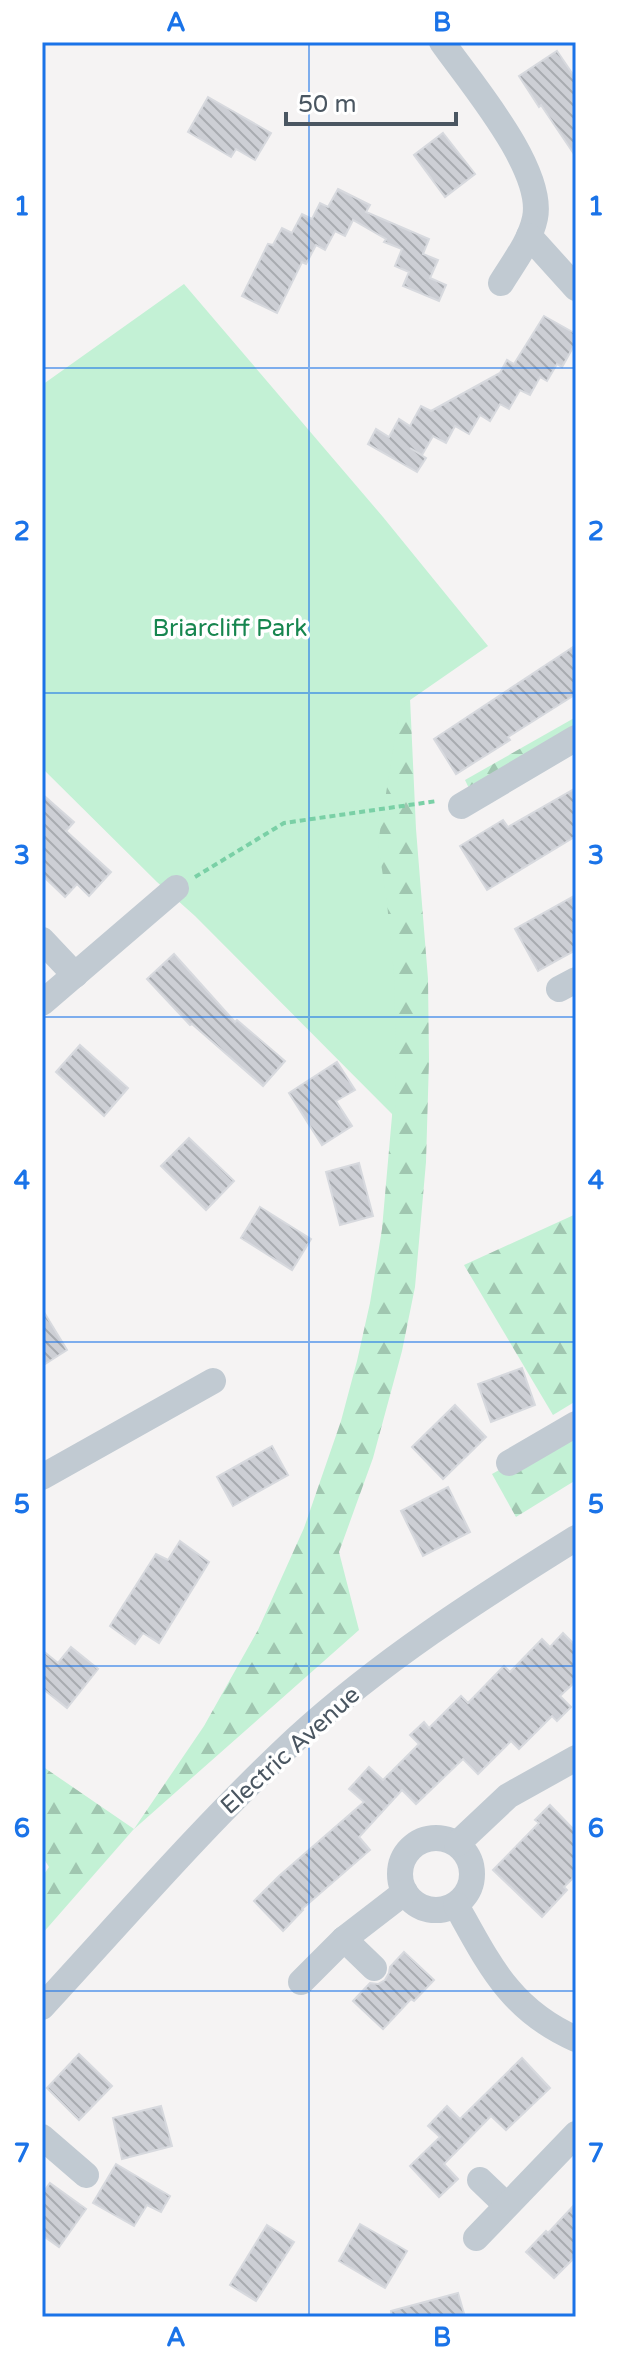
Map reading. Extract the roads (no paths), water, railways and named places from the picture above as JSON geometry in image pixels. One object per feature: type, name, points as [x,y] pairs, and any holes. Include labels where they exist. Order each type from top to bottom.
[{"type":"street","points":[[442,42],[520,153],[531,178],[536,215],[529,236],[501,283]]},
{"type":"street","points":[[529,236],[576,288]]},
{"type":"street","points":[[461,806],[576,738]]},
{"type":"street","points":[[42,1003],[176,888]]},
{"type":"street","points":[[42,940],[75,975]]},
{"type":"street","points":[[42,1477],[213,1381]]},
{"type":"street","points":[[509,1463],[576,1424]]},
{"type":"street","name":"Electric Avenue","points":[[42,2007],[230,1803],[298,1738],[412,1644],[480,1597],[576,1538]]},
{"type":"street","points":[[457,1844],[508,1796],[576,1758]]},
{"type":"street","points":[[436,1838],[457,1844],[465,1852],[471,1863],[472,1875],[470,1886],[456,1905],[433,1910],[411,1901],[405,1892],[401,1882],[402,1861],[416,1844],[436,1838]]},
{"type":"street","points":[[301,1982],[344,1939],[405,1892]]},
{"type":"street","points":[[456,1905],[500,1981],[540,2021],[576,2039]]},
{"type":"street","points":[[344,1939],[374,1968]]},
{"type":"street","points":[[476,2238],[576,2134]]},
{"type":"street","points":[[42,2137],[86,2175]]},
{"type":"street","points":[[480,2180],[506,2205]]},
{"type":"park label","name":"Briarcliff Park","points":[[230,628]]}]
